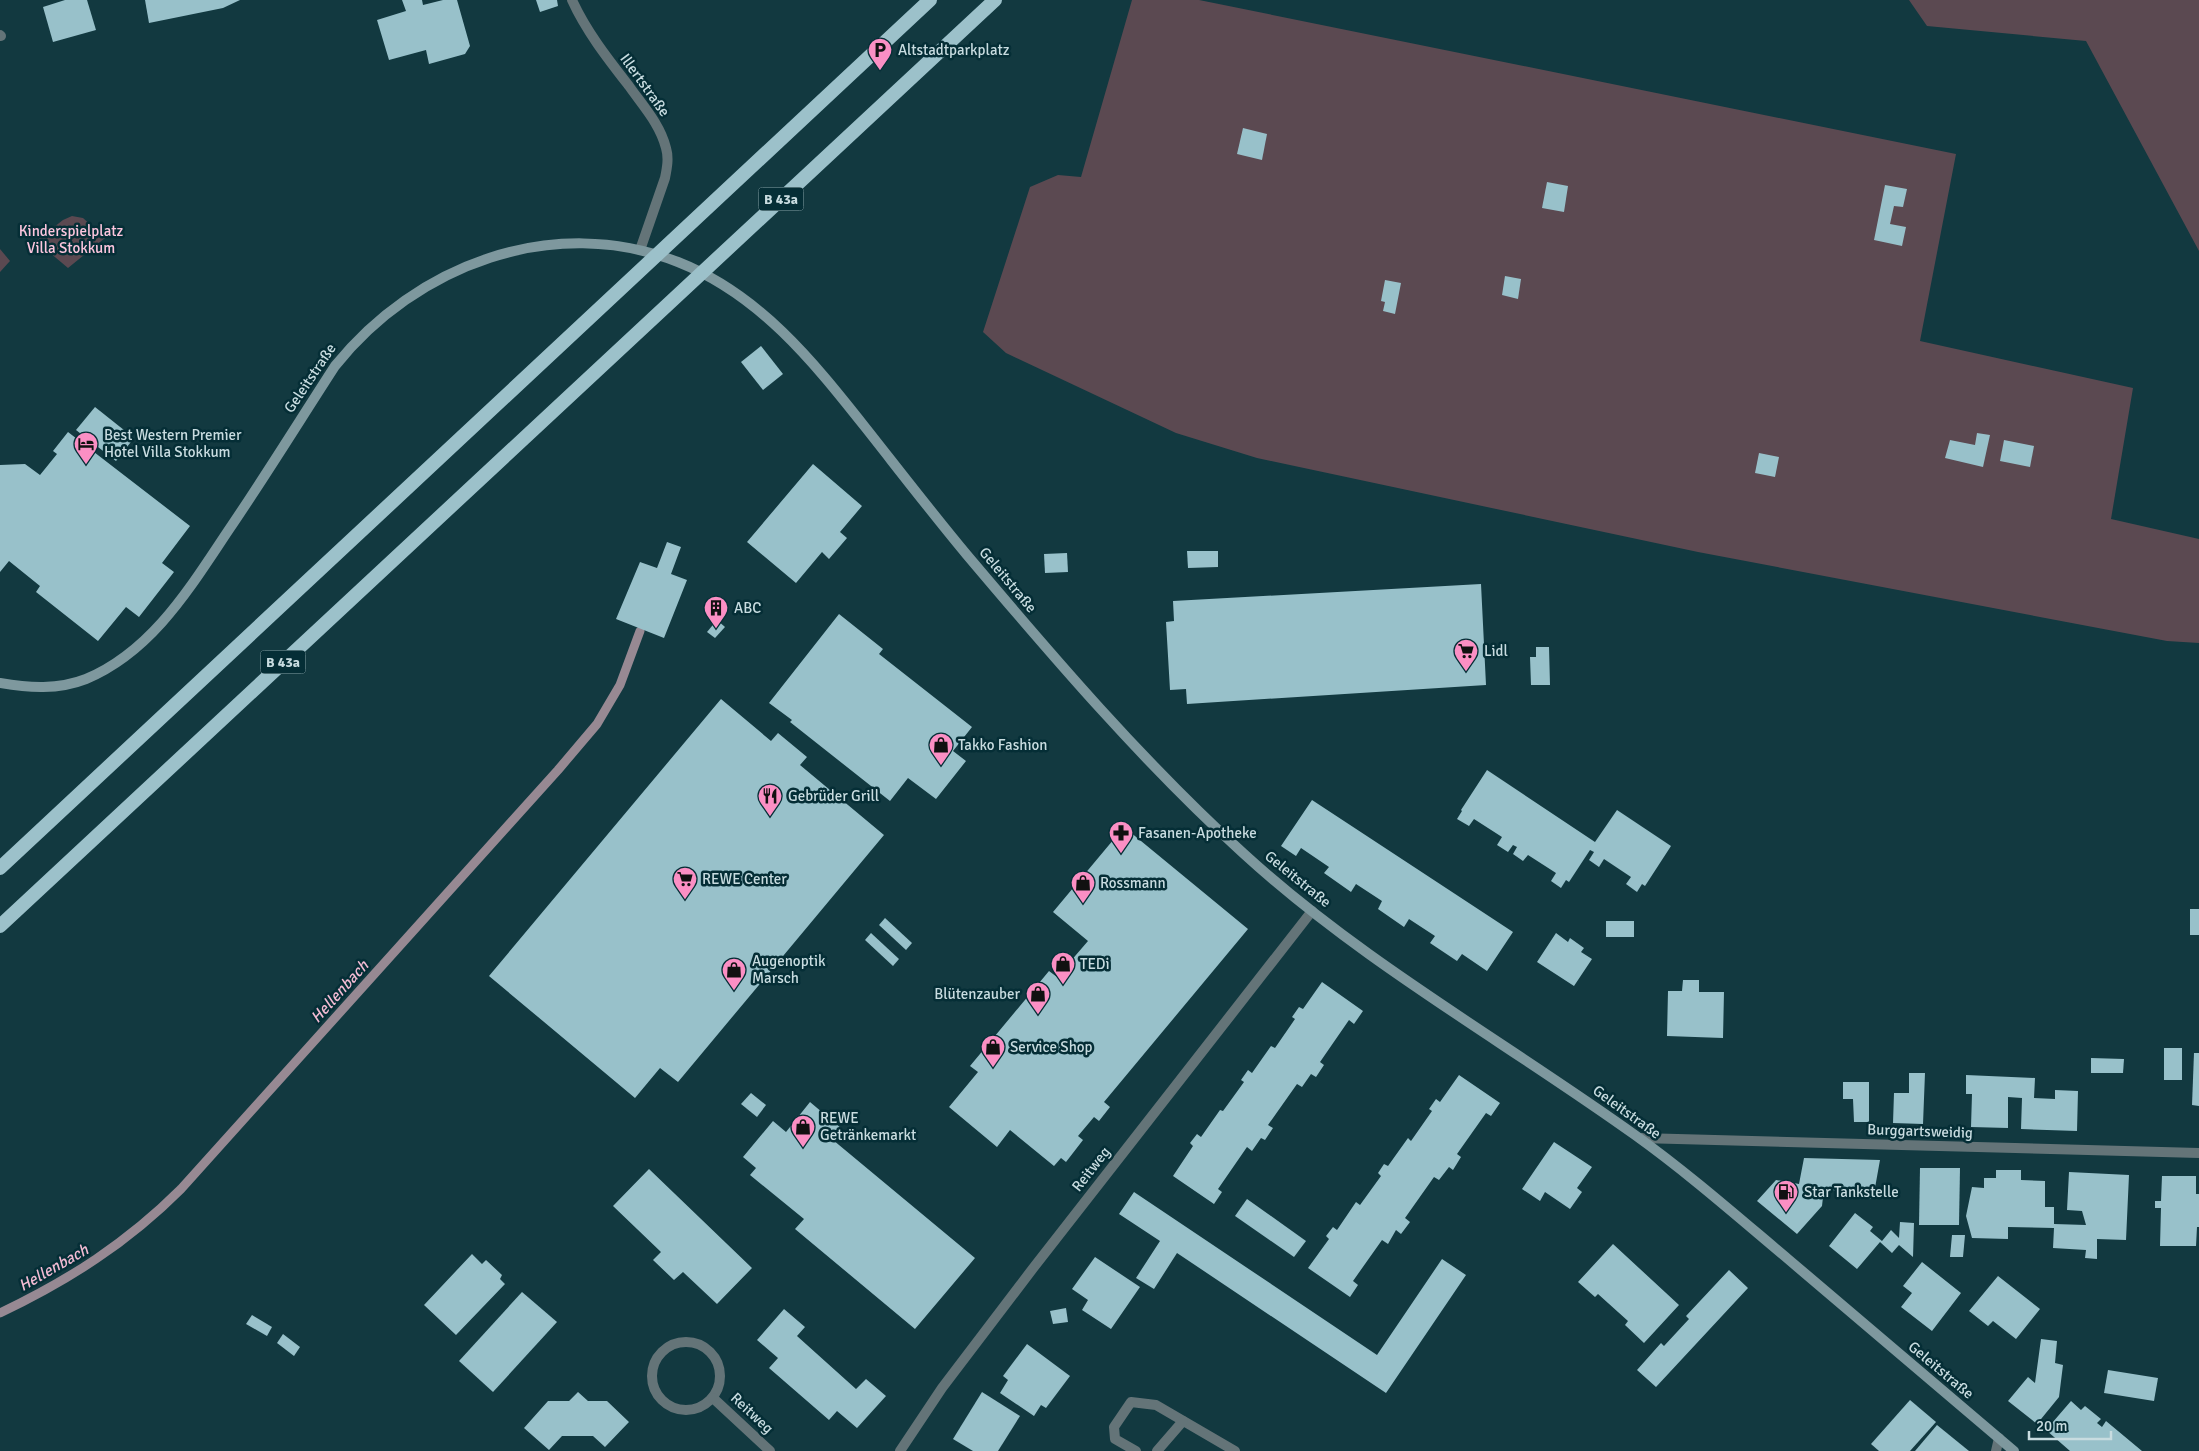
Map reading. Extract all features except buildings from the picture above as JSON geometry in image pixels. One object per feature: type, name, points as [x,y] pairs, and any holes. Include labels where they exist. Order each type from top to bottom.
[{"type":"highway","name":"B 43a","points":[[0,868],[930,0]]},
{"type":"highway","name":"B 43a","points":[[0,926],[995,0]]},
{"type":"main road","name":"Geleitstraße","points":[[0,683],[35,688],[49,687],[84,679],[127,655],[150,636],[194,582],[348,349],[378,320],[426,285],[464,266],[519,250],[571,244],[640,250],[673,260],[707,275],[737,293],[772,320],[824,375],[949,534],[1021,619],[1109,717],[1242,852],[1352,942],[1414,987],[1640,1138],[1762,1237],[2014,1451]]},
{"type":"street","name":"Illertstraße","points":[[572,0],[605,55],[656,123],[666,148],[668,167],[666,178],[640,250]]},
{"type":"street","name":"Reitweg","points":[[900,1451],[942,1388],[1034,1267],[1312,910]]},
{"type":"street","name":"Burggartsweidig","points":[[1640,1138],[2199,1153]]},
{"type":"street","name":"Reitweg","points":[[688,1342],[700,1345],[710,1353],[719,1366],[719,1385],[713,1398],[698,1408],[686,1411],[663,1402],[654,1388],[652,1374],[656,1361],[664,1350],[673,1345],[688,1342]]},
{"type":"street","name":"Reitweg","points":[[713,1398],[770,1451]]},
{"type":"street","points":[[1136,1451],[1115,1439],[1114,1433],[1114,1427],[1131,1402],[1156,1405],[1236,1451]]},
{"type":"street","points":[[1157,1451],[1183,1421]]},
{"type":"street","points":[[1996,1451],[1999,1438]]},
{"type":"green space","points":[[1132,0],[1199,0],[1956,154],[1920,341],[2133,388],[2111,519],[2199,539],[2199,643],[2167,641],[1698,552],[1257,458],[1176,433],[1006,353],[983,332],[1030,187],[1058,175],[1081,177]]},
{"type":"green space","points":[[1909,0],[2199,0],[2199,251],[2086,41],[1927,26]]},
{"type":"green space","name":"Kinderspielplatz Villa Stokkum","points":[[72,216],[83,218],[105,238],[68,268],[36,241],[63,220]]},
{"type":"green space","points":[[0,249],[10,261],[0,272]]},
{"type":"waterway","name":"Hellenbach","points":[[0,1313],[50,1287],[96,1259],[140,1227],[181,1189],[558,770],[597,724],[620,685],[640,631]]},
{"type":"place","name":"Altstadtparkplatz","points":[[880,71]]},
{"type":"place","name":"Best Western Premier Hotel Villa Stokkum","points":[[86,465]]},
{"type":"place","name":"ABC","points":[[716,629]]},
{"type":"place","name":"Lidl","points":[[1466,672]]},
{"type":"place","name":"Takko Fashion","points":[[941,766]]},
{"type":"place","name":"Gebrüder Grill","points":[[770,817]]},
{"type":"place","name":"Fasanen-Apotheke","points":[[1121,854]]},
{"type":"place","name":"REWE Center","points":[[685,900]]},
{"type":"place","name":"Rossmann","points":[[1083,904]]},
{"type":"place","name":"TEDi","points":[[1063,985]]},
{"type":"place","name":"Augenoptik Marsch","points":[[734,991]]},
{"type":"place","name":"Blütenzauber","points":[[1038,1015]]},
{"type":"place","name":"Service Shop","points":[[993,1068]]},
{"type":"place","name":"REWE Getränkemarkt","points":[[803,1148]]},
{"type":"place","name":"Star Tankstelle","points":[[1786,1213]]}]
